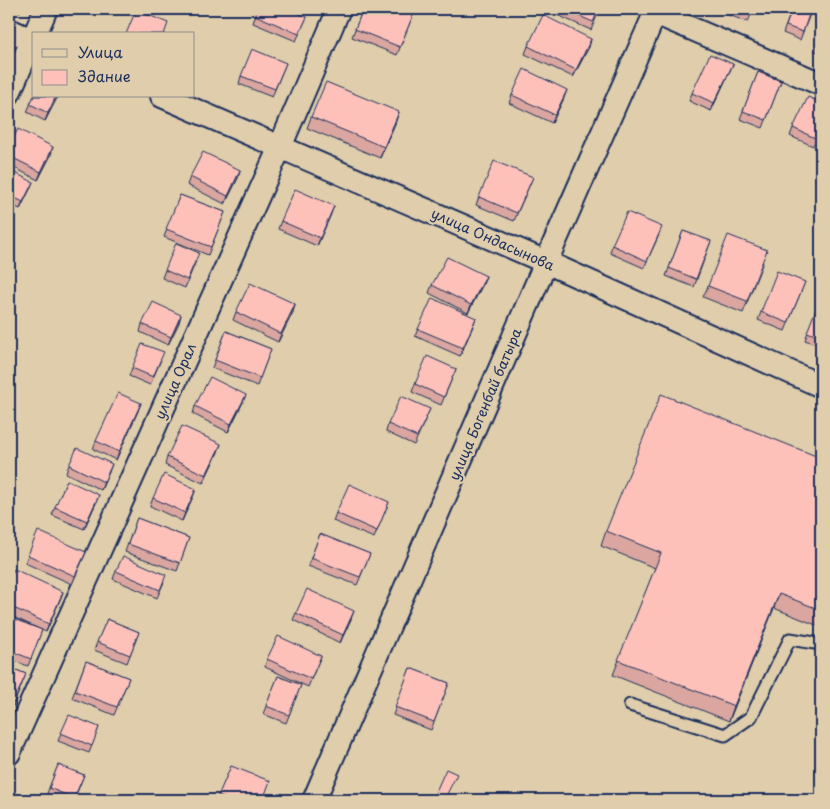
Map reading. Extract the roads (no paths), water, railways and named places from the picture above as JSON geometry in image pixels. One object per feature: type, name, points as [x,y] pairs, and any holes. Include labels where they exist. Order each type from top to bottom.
[{"type":"street","points":[[36,32],[46,9]]},
{"type":"street","name":"улица Орал","points":[[9,753],[280,147],[339,9]]},
{"type":"street","points":[[656,11],[821,84]]},
{"type":"street","name":"улица Богенбай батыра","points":[[314,800],[656,11]]},
{"type":"street","points":[[9,30],[32,37]]},
{"type":"street","points":[[9,93],[32,42]]},
{"type":"street","name":"улица Ондасынова","points":[[167,98],[546,262],[821,386]]},
{"type":"lane","points":[[630,705],[725,735],[751,717],[790,639],[821,644]]}]
